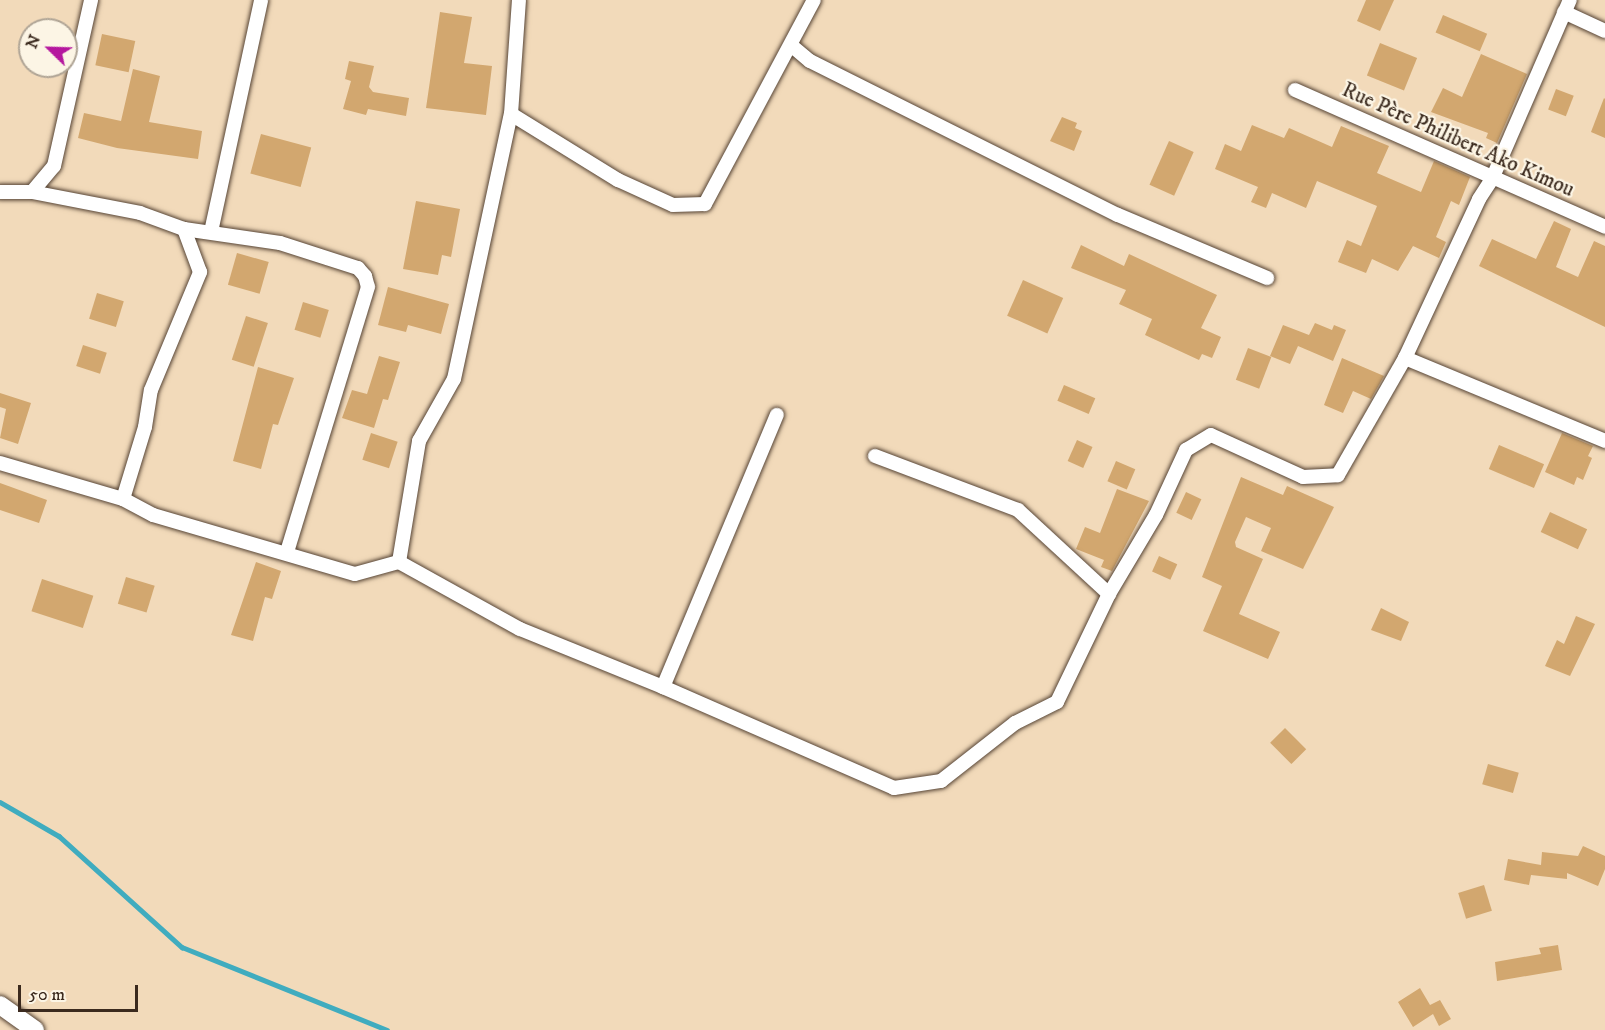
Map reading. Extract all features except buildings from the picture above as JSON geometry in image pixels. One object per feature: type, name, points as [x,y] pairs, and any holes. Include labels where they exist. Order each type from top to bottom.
[{"type":"street","points":[[32,192],[54,166],[91,0]]},
{"type":"street","points":[[212,232],[261,0]]},
{"type":"street","points":[[399,562],[419,441],[454,379],[511,114],[519,0]]},
{"type":"street","points":[[511,114],[618,180],[674,205],[705,204],[792,46],[814,0]]},
{"type":"street","points":[[0,462],[123,499],[153,515],[287,552],[355,574],[399,562],[520,629],[663,687],[894,788],[941,780],[1015,723],[1057,702],[1109,594],[1156,515],[1186,450],[1211,435],[1303,477],[1338,475],[1405,358],[1479,199],[1492,179],[1567,6],[1605,31]]},
{"type":"street","points":[[792,46],[810,61],[1108,210],[1267,279]]},
{"type":"street","name":"Rue Père Philibert Ako Kimou","points":[[1295,90],[1605,227]]},
{"type":"street","points":[[0,192],[32,192],[140,213],[184,229],[280,243],[358,268],[365,276],[368,287],[287,552]]},
{"type":"street","points":[[123,499],[145,427],[151,390],[200,272],[184,229]]},
{"type":"street","points":[[1405,358],[1605,441]]},
{"type":"street","points":[[663,687],[777,415]]},
{"type":"street","points":[[875,456],[1018,510],[1109,594]]},
{"type":"street","points":[[0,1005],[35,1030]]},
{"type":"waterway","points":[[0,802],[59,836],[182,947],[387,1030]]}]
